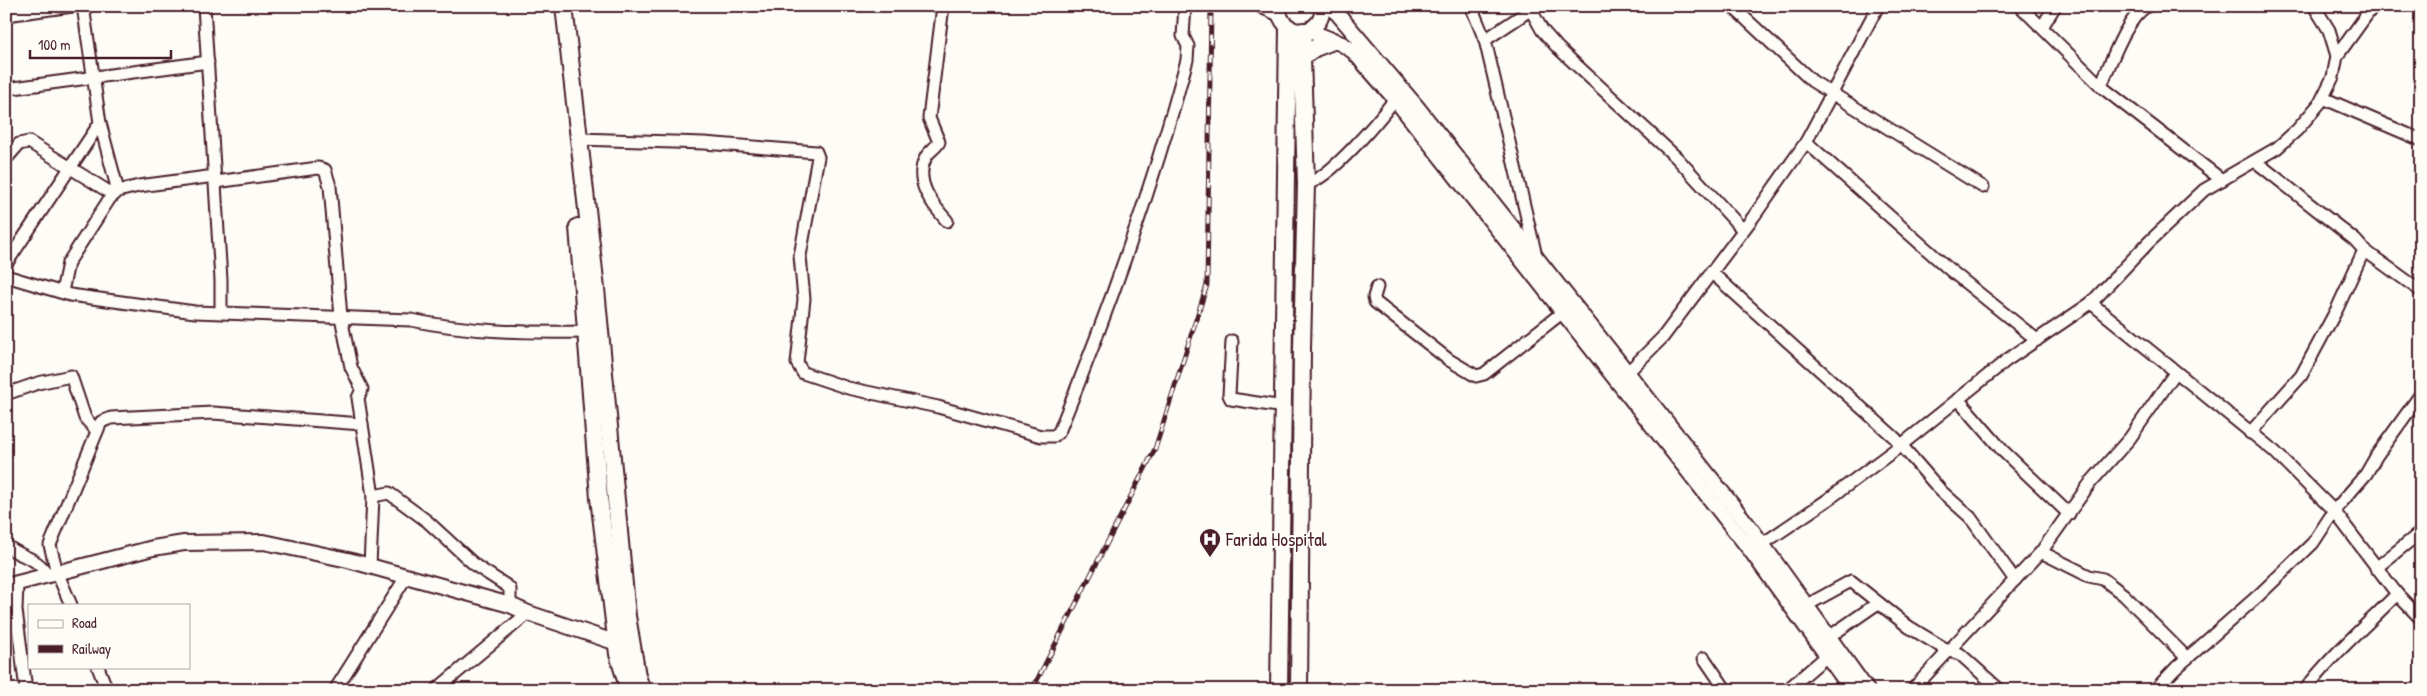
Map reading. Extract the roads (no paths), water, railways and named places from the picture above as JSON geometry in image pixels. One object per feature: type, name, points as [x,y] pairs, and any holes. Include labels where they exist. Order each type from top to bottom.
[{"type":"main road","points":[[554,6],[576,205],[586,332],[607,498],[619,526],[627,616],[637,676],[642,690]]},
{"type":"main road","points":[[564,6],[579,139],[607,498],[603,531],[617,644],[629,690]]},
{"type":"main road","points":[[1299,690],[1302,348],[1306,184],[1300,29]]},
{"type":"main road","points":[[1279,690],[1284,406],[1300,29]]},
{"type":"main road","points":[[1302,57],[1315,48],[1333,41]]},
{"type":"street","points":[[6,15],[73,6]]},
{"type":"street","points":[[83,6],[100,123],[116,193]]},
{"type":"street","points":[[204,6],[222,286],[221,312]]},
{"type":"street","points":[[943,6],[929,118],[939,142],[926,157],[923,184],[930,200],[947,221]]},
{"type":"street","points":[[579,139],[704,143],[816,152],[818,157],[800,256],[804,299],[797,363],[802,373],[848,388],[938,407],[1040,436],[1054,436],[1059,432],[1102,326],[1165,141],[1188,60],[1188,46],[1183,36],[1185,6]]},
{"type":"street","points":[[1262,6],[1278,9],[1282,21],[1353,51],[1395,99],[1563,312],[1757,548],[1807,605],[1867,690]]},
{"type":"street","points":[[1300,29],[1315,26],[1320,19],[1322,6]]},
{"type":"street","points":[[1329,6],[1417,107],[1627,373],[1757,548],[1852,690]]},
{"type":"street","points":[[1471,6],[1485,40],[1536,257]]},
{"type":"street","points":[[1732,6],[1812,81],[1983,187]]},
{"type":"street","points":[[1627,373],[1663,337],[1806,142],[1878,6]]},
{"type":"street","points":[[2020,6],[2101,85],[2222,180]]},
{"type":"street","points":[[2042,27],[2054,6]]},
{"type":"street","points":[[2101,85],[2119,43],[2141,10],[2147,6]]},
{"type":"street","points":[[1757,548],[1826,501],[1900,446],[1958,398],[2036,340],[2090,303],[2204,190],[2255,161],[2266,157],[2297,130],[2323,98],[2334,77],[2337,56],[2329,30],[2314,6]]},
{"type":"street","points":[[2337,56],[2373,6]]},
{"type":"street","points":[[1485,40],[1533,8],[1542,30],[1558,48],[1677,158],[1743,230]]},
{"type":"street","points":[[6,89],[208,62]]},
{"type":"street","points":[[2323,98],[2421,140]]},
{"type":"street","points":[[1306,184],[1314,183],[1332,169],[1395,99]]},
{"type":"street","points":[[6,264],[100,123]]},
{"type":"street","points":[[6,159],[19,144],[29,142],[70,168],[116,193]]},
{"type":"street","points":[[1806,142],[1950,270],[2036,340]]},
{"type":"street","points":[[2255,161],[2355,240],[2364,250],[2421,291]]},
{"type":"street","points":[[62,292],[68,262],[110,198],[116,193],[139,186],[318,168],[325,170],[330,186],[341,317],[351,367],[362,389],[358,398],[373,496],[370,566]]},
{"type":"street","points":[[2250,432],[2300,376],[2338,309],[2364,250]]},
{"type":"street","points":[[1711,272],[1814,367],[1875,420],[1941,491],[1970,517],[2015,580]]},
{"type":"street","points":[[6,289],[8,276],[62,292],[195,312],[411,320],[437,326],[496,331],[586,332]]},
{"type":"street","points":[[1377,287],[1374,297],[1375,302],[1449,360],[1476,376],[1484,374],[1563,312]]},
{"type":"street","points":[[2090,303],[2274,451],[2334,511],[2397,594],[2421,618]]},
{"type":"street","points":[[1232,342],[1229,395],[1231,399],[1284,406]]},
{"type":"street","points":[[1912,690],[1919,686],[1947,650],[2041,552],[2091,482],[2130,438],[2175,373]]},
{"type":"street","points":[[6,394],[38,383],[71,376],[85,418],[97,431]]},
{"type":"street","points":[[2155,690],[2187,658],[2259,595],[2313,543],[2334,511],[2366,474],[2376,455],[2421,394]]},
{"type":"street","points":[[1958,398],[2003,451],[2069,514]]},
{"type":"street","points":[[52,574],[50,545],[52,536],[58,528],[101,422],[110,418],[213,413],[362,424]]},
{"type":"street","points":[[2407,414],[2421,414]]},
{"type":"street","points":[[373,496],[390,493],[427,521],[476,566],[507,586],[510,605]]},
{"type":"street","points":[[2376,568],[2421,532]]},
{"type":"street","points":[[26,690],[11,585],[153,548],[184,543],[264,542],[306,550],[510,605],[617,644]]},
{"type":"street","points":[[6,545],[13,551],[35,560],[52,574],[70,604]]},
{"type":"street","points":[[2041,552],[2089,576],[2103,580],[2124,595],[2187,658]]},
{"type":"street","points":[[334,690],[406,577]]},
{"type":"street","points":[[1807,605],[1851,581],[1909,626],[1947,650],[1960,654],[2000,690]]},
{"type":"street","points":[[2305,690],[2329,660],[2349,640],[2363,630],[2397,594]]},
{"type":"street","points":[[1829,636],[1878,603]]},
{"type":"street","points":[[436,690],[528,613]]},
{"type":"street","points":[[1787,690],[1828,656]]},
{"type":"street","points":[[1704,658],[1726,690]]},
{"type":"street","points":[[98,668],[107,690]]},
{"type":"street","points":[[1919,686],[1930,690]]},
{"type":"railway","points":[[1032,690],[1155,449],[1207,285],[1211,6]]},
{"type":"place","name":"Farida Hospital","points":[[1210,558]]}]
